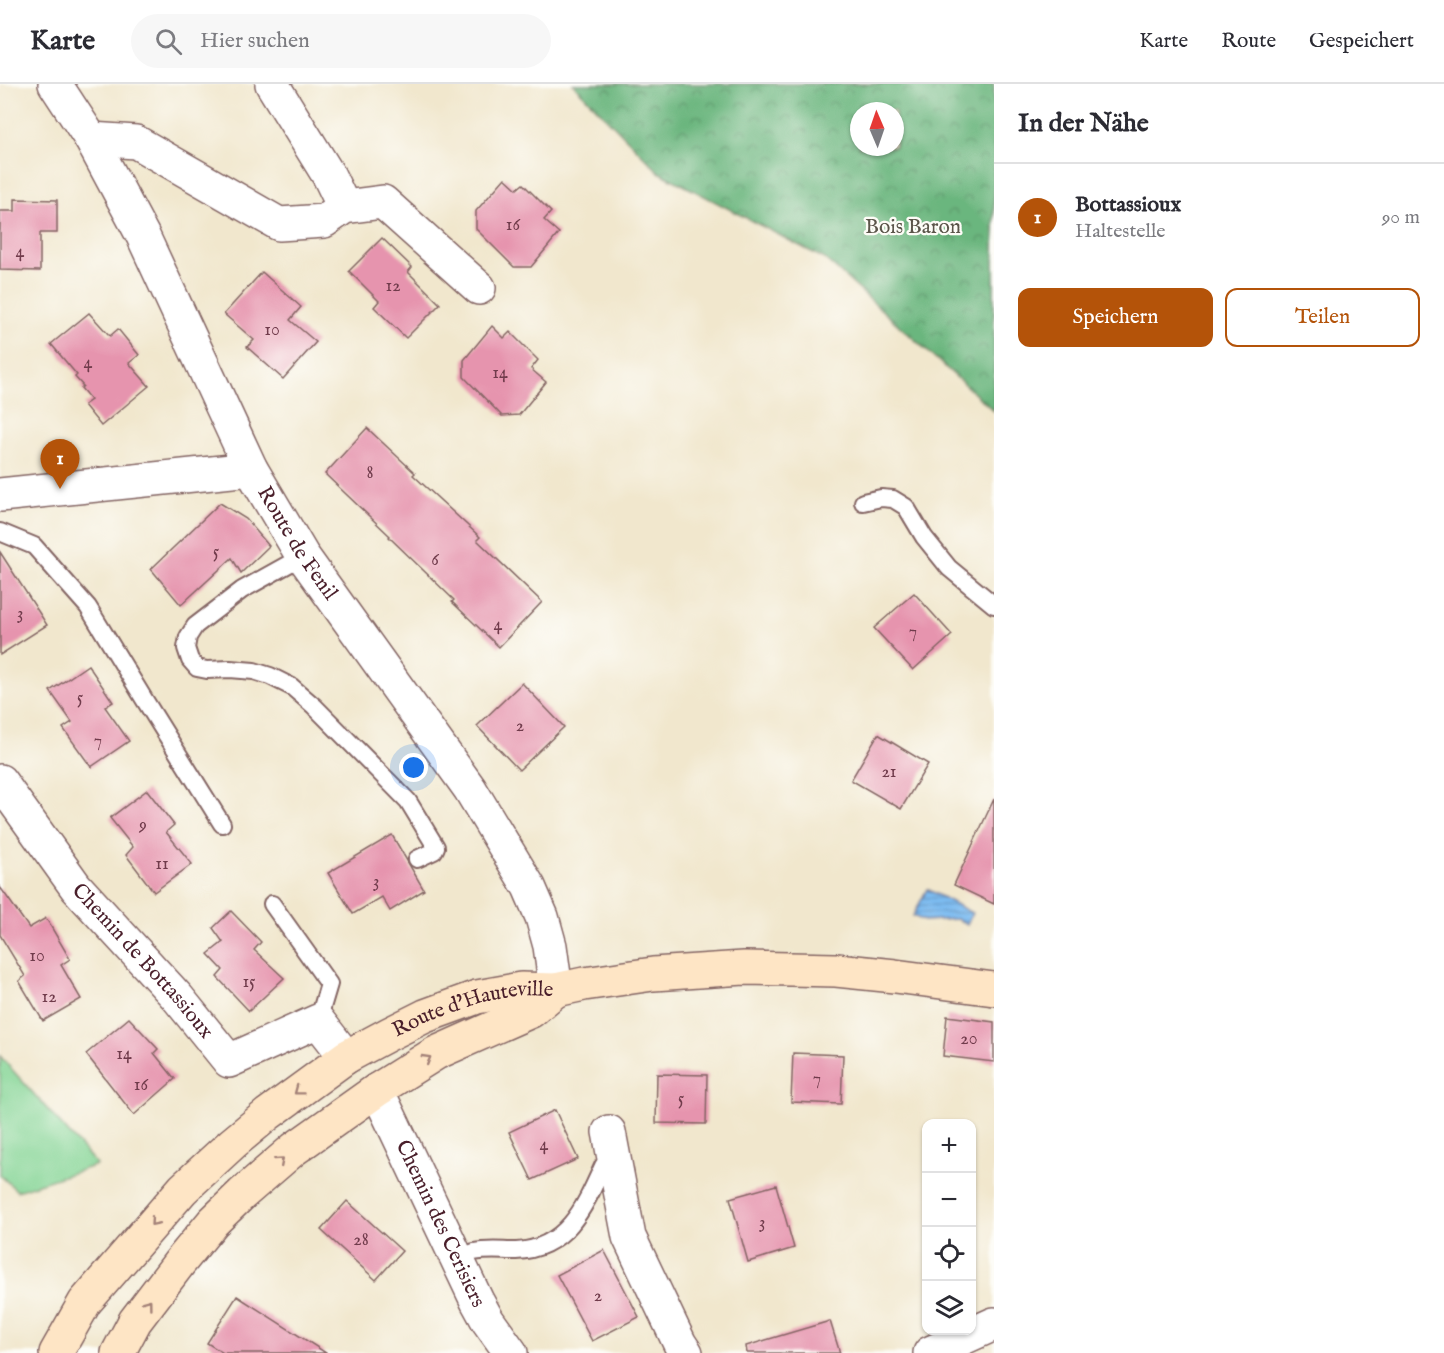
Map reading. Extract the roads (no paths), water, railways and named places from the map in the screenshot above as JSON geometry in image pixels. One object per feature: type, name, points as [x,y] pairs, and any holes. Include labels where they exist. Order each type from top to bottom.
[{"type":"main road","points":[[556,990],[653,974],[744,968],[836,970],[994,989]]},
{"type":"main road","name":"Route d'Hauteville","points":[[56,1353],[86,1302],[183,1189],[268,1114],[346,1057],[425,1016],[477,997],[521,989],[556,990]]},
{"type":"main road","name":"Route d'Hauteville","points":[[118,1353],[135,1321],[213,1222],[294,1149],[377,1090],[436,1053],[531,1011],[556,990]]},
{"type":"main road","points":[[346,1057],[377,1090]]},
{"type":"street","name":"Route de Fenil","points":[[54,84],[91,139],[143,236],[251,470],[303,556],[470,789],[530,887],[550,946],[556,990]]},
{"type":"street","points":[[272,84],[329,176],[344,207]]},
{"type":"street","points":[[91,139],[136,142],[279,224],[324,221],[344,207],[383,202],[479,288]]},
{"type":"street","points":[[0,495],[251,470]]},
{"type":"street","name":"Chemin de Bottassioux","points":[[0,781],[76,887],[178,998],[230,1061],[318,1021]]},
{"type":"street","points":[[318,1021],[346,1057]]},
{"type":"street","name":"Chemin des Cerisiers","points":[[377,1090],[488,1321],[511,1353]]},
{"type":"street","points":[[611,1145],[629,1237],[686,1353]]},
{"type":"street","points":[[930,1353],[994,1324]]},
{"type":"lane","points":[[863,502],[881,498],[893,499],[906,507],[924,537],[949,568],[994,605]]},
{"type":"lane","points":[[0,532],[34,546],[88,607],[222,824]]},
{"type":"lane","points":[[303,556],[242,590],[195,626],[188,637],[186,648],[190,660],[197,668],[254,671],[270,676],[292,687],[314,706],[408,801],[436,847],[434,851],[417,859]]},
{"type":"lane","points":[[272,904],[329,984],[318,1021]]},
{"type":"lane","points":[[457,1260],[471,1253],[486,1250],[532,1249],[554,1240],[577,1218],[587,1202],[607,1161],[611,1145]]},
{"type":"water","points":[[927,889],[972,913],[967,924],[957,919],[924,921],[913,916]]},
{"type":"place","name":"Bottassioux","points":[[60,489]]},
{"type":"park label","name":"Bois Baron","points":[[913,227]]}]
